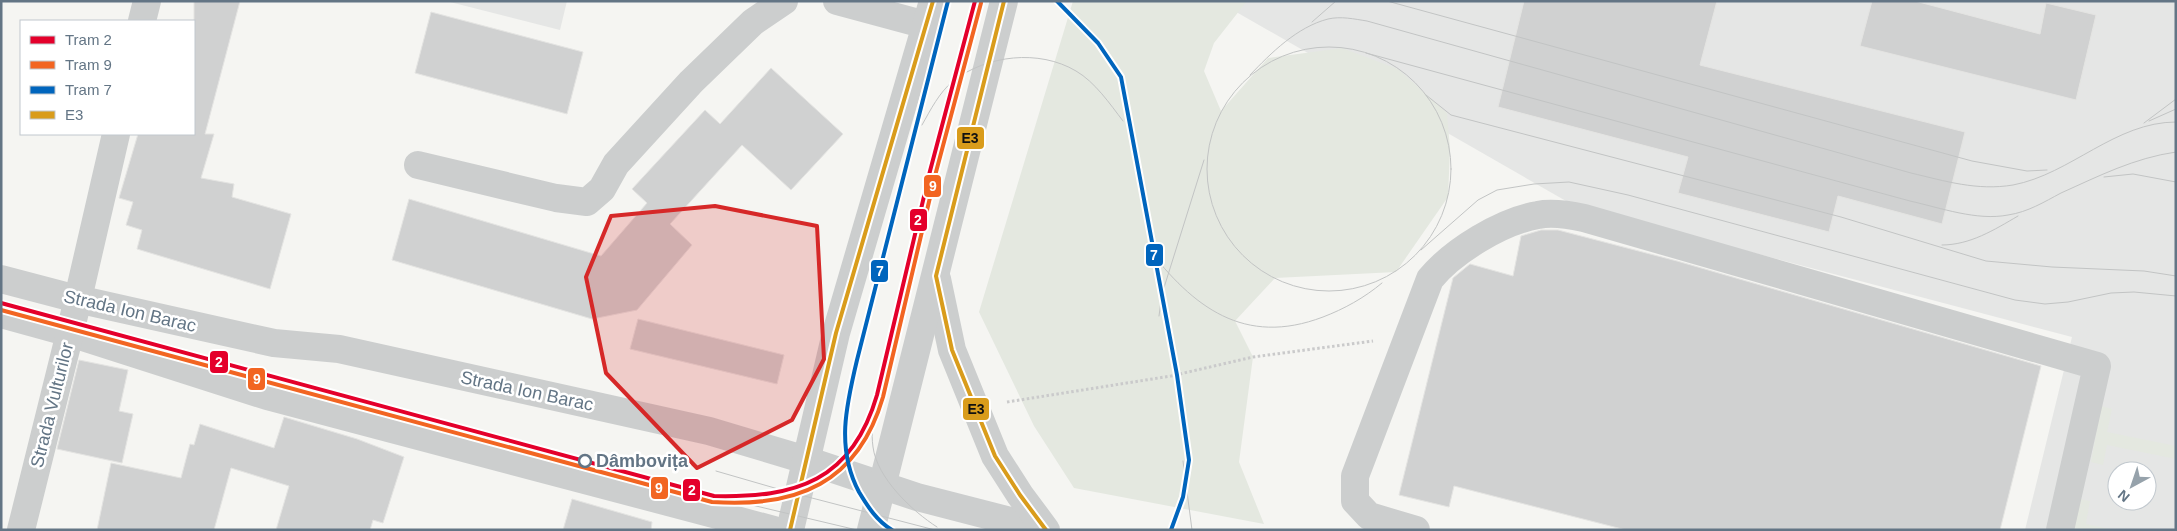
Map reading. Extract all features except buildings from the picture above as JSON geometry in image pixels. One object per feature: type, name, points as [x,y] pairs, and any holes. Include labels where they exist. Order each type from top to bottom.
[{"type":"street","points":[[142,20],[147,1]]},
{"type":"street","points":[[418,165],[556,198],[587,202],[602,189],[616,164],[691,82],[753,22],[784,1]]},
{"type":"street","points":[[790,530],[838,324],[930,13],[837,1]]},
{"type":"street","points":[[871,530],[1004,1]]},
{"type":"street","name":"Strada Vulturilor","points":[[21,530],[70,333],[116,135]]},
{"type":"street","points":[[1416,530],[1369,516],[1355,501],[1355,476],[1430,278],[1439,267],[1474,242],[1512,222],[1539,214],[1584,218],[2097,366],[2060,530]]},
{"type":"street","points":[[936,276],[952,350],[995,456],[1020,495],[1046,530]]},
{"type":"street","name":"Strada Ion Barac","points":[[1,279],[77,299],[274,343],[339,350],[709,431],[806,460],[917,497],[1046,530]]},
{"type":"street","name":"Strada Ion Barac","points":[[1,314],[70,333],[267,396],[774,530]]},
{"type":"path","points":[[1006,402],[1171,376],[1253,357],[1408,336]]},
{"type":"highlighted area","points":[[715,206],[817,226],[824,359],[792,420],[697,468],[606,373],[586,277],[611,216]]},
{"type":"shaded area","points":[[446,1],[567,1],[560,30]]},
{"type":"shaded area","points":[[1073,1],[1247,1],[1214,43],[1204,71],[1221,111],[1268,58],[1342,48],[1398,69],[1447,113],[1450,149],[1448,197],[1396,272],[1275,278],[1235,321],[1253,357],[1239,462],[1264,524],[1074,488],[1034,426],[979,312]]},
{"type":"shaded area","points":[[1217,1],[2176,1],[2176,530],[2025,530],[2072,337],[1573,205]]},
{"type":"shaded area","points":[[2101,406],[2112,409],[2107,432],[2176,446],[2176,459],[2107,445],[2103,465],[2091,462]]},
{"type":"shaded area","points":[[2080,499],[2090,501],[2086,524],[2115,530],[2074,530]]},
{"type":"tram line","name":"7","points":[[892,530],[877,518],[859,492],[847,460],[845,427],[849,394],[857,360],[948,1]]},
{"type":"tram line","name":"2","points":[[1,303],[714,496],[744,496],[795,488],[817,478],[836,465],[853,447],[866,424],[877,395],[930,171],[975,1]]},
{"type":"tram line","name":"7","points":[[1057,1],[1098,43],[1121,77],[1177,375],[1189,460],[1183,497],[1171,530]]},
{"type":"tram line","points":[[1312,22],[1336,1]]},
{"type":"tram line","points":[[1387,1],[1972,161],[2027,171],[2047,170]]},
{"type":"tram line","name":"9","points":[[1,310],[712,502],[743,503],[771,500],[797,494],[820,484],[840,470],[858,451],[872,426],[883,397],[936,172],[981,3]]},
{"type":"tram line","points":[[1250,75],[1285,42],[1306,28],[1333,18],[1357,19],[1911,173],[1949,182],[1987,187],[2013,185],[2034,179],[2054,171],[2133,130],[2154,124],[2176,122]]},
{"type":"tram line","points":[[1317,47],[1341,47],[1364,52],[1387,61],[1407,75],[1423,91],[1431,101],[1442,122],[1449,145],[1451,169],[1449,193],[1437,227],[1423,247],[1407,263],[1387,277],[1364,286],[1341,291],[1317,291],[1294,286],[1271,277],[1251,263],[1235,247],[1221,227],[1212,204],[1207,181],[1207,157],[1212,134],[1221,111],[1235,91],[1251,75],[1271,61],[1294,52],[1317,47]]},
{"type":"tram line","points":[[1366,53],[1910,201],[1972,215],[1996,216],[2022,212],[2117,168],[2176,152]]},
{"type":"tram line","points":[[922,125],[936,102],[953,81],[981,65],[1013,58],[1046,60],[1076,71],[1090,81],[1123,121]]},
{"type":"tram line","points":[[1426,95],[1451,115],[1841,217],[1986,261],[2052,267],[2144,271],[2176,276]]},
{"type":"tram line","points":[[2144,123],[2176,99]]},
{"type":"tram line","points":[[2149,121],[2176,109]]},
{"type":"tram line","points":[[1159,316],[1162,294],[1204,160]]},
{"type":"tram line","points":[[2104,177],[2133,174],[2176,182]]},
{"type":"tram line","points":[[1421,250],[1478,200],[1497,190],[1534,184],[1569,182],[1628,195],[2015,300],[2045,304],[2068,302],[2111,293],[2134,292],[2176,296]]},
{"type":"tram line","points":[[1942,245],[1972,240],[2018,216]]},
{"type":"tram line","points":[[1147,247],[1183,287],[1202,303],[1223,316],[1245,324],[1269,327],[1295,325],[1323,317],[1354,303],[1382,283]]},
{"type":"tram line","points":[[874,404],[872,442],[881,470],[897,493],[917,512],[937,527]]},
{"type":"tram line","points":[[1183,461],[1192,530]]},
{"type":"tram line","points":[[716,471],[935,530]]},
{"type":"tram line","points":[[714,496],[857,530]]},
{"type":"transit line","name":"E3","points":[[790,530],[836,333],[933,1]]},
{"type":"transit line","name":"E3","points":[[1004,1],[936,276],[952,350],[995,456],[1020,495],[1046,530]]},
{"type":"place","name":"Dâmbovița","points":[[585,461]]}]
